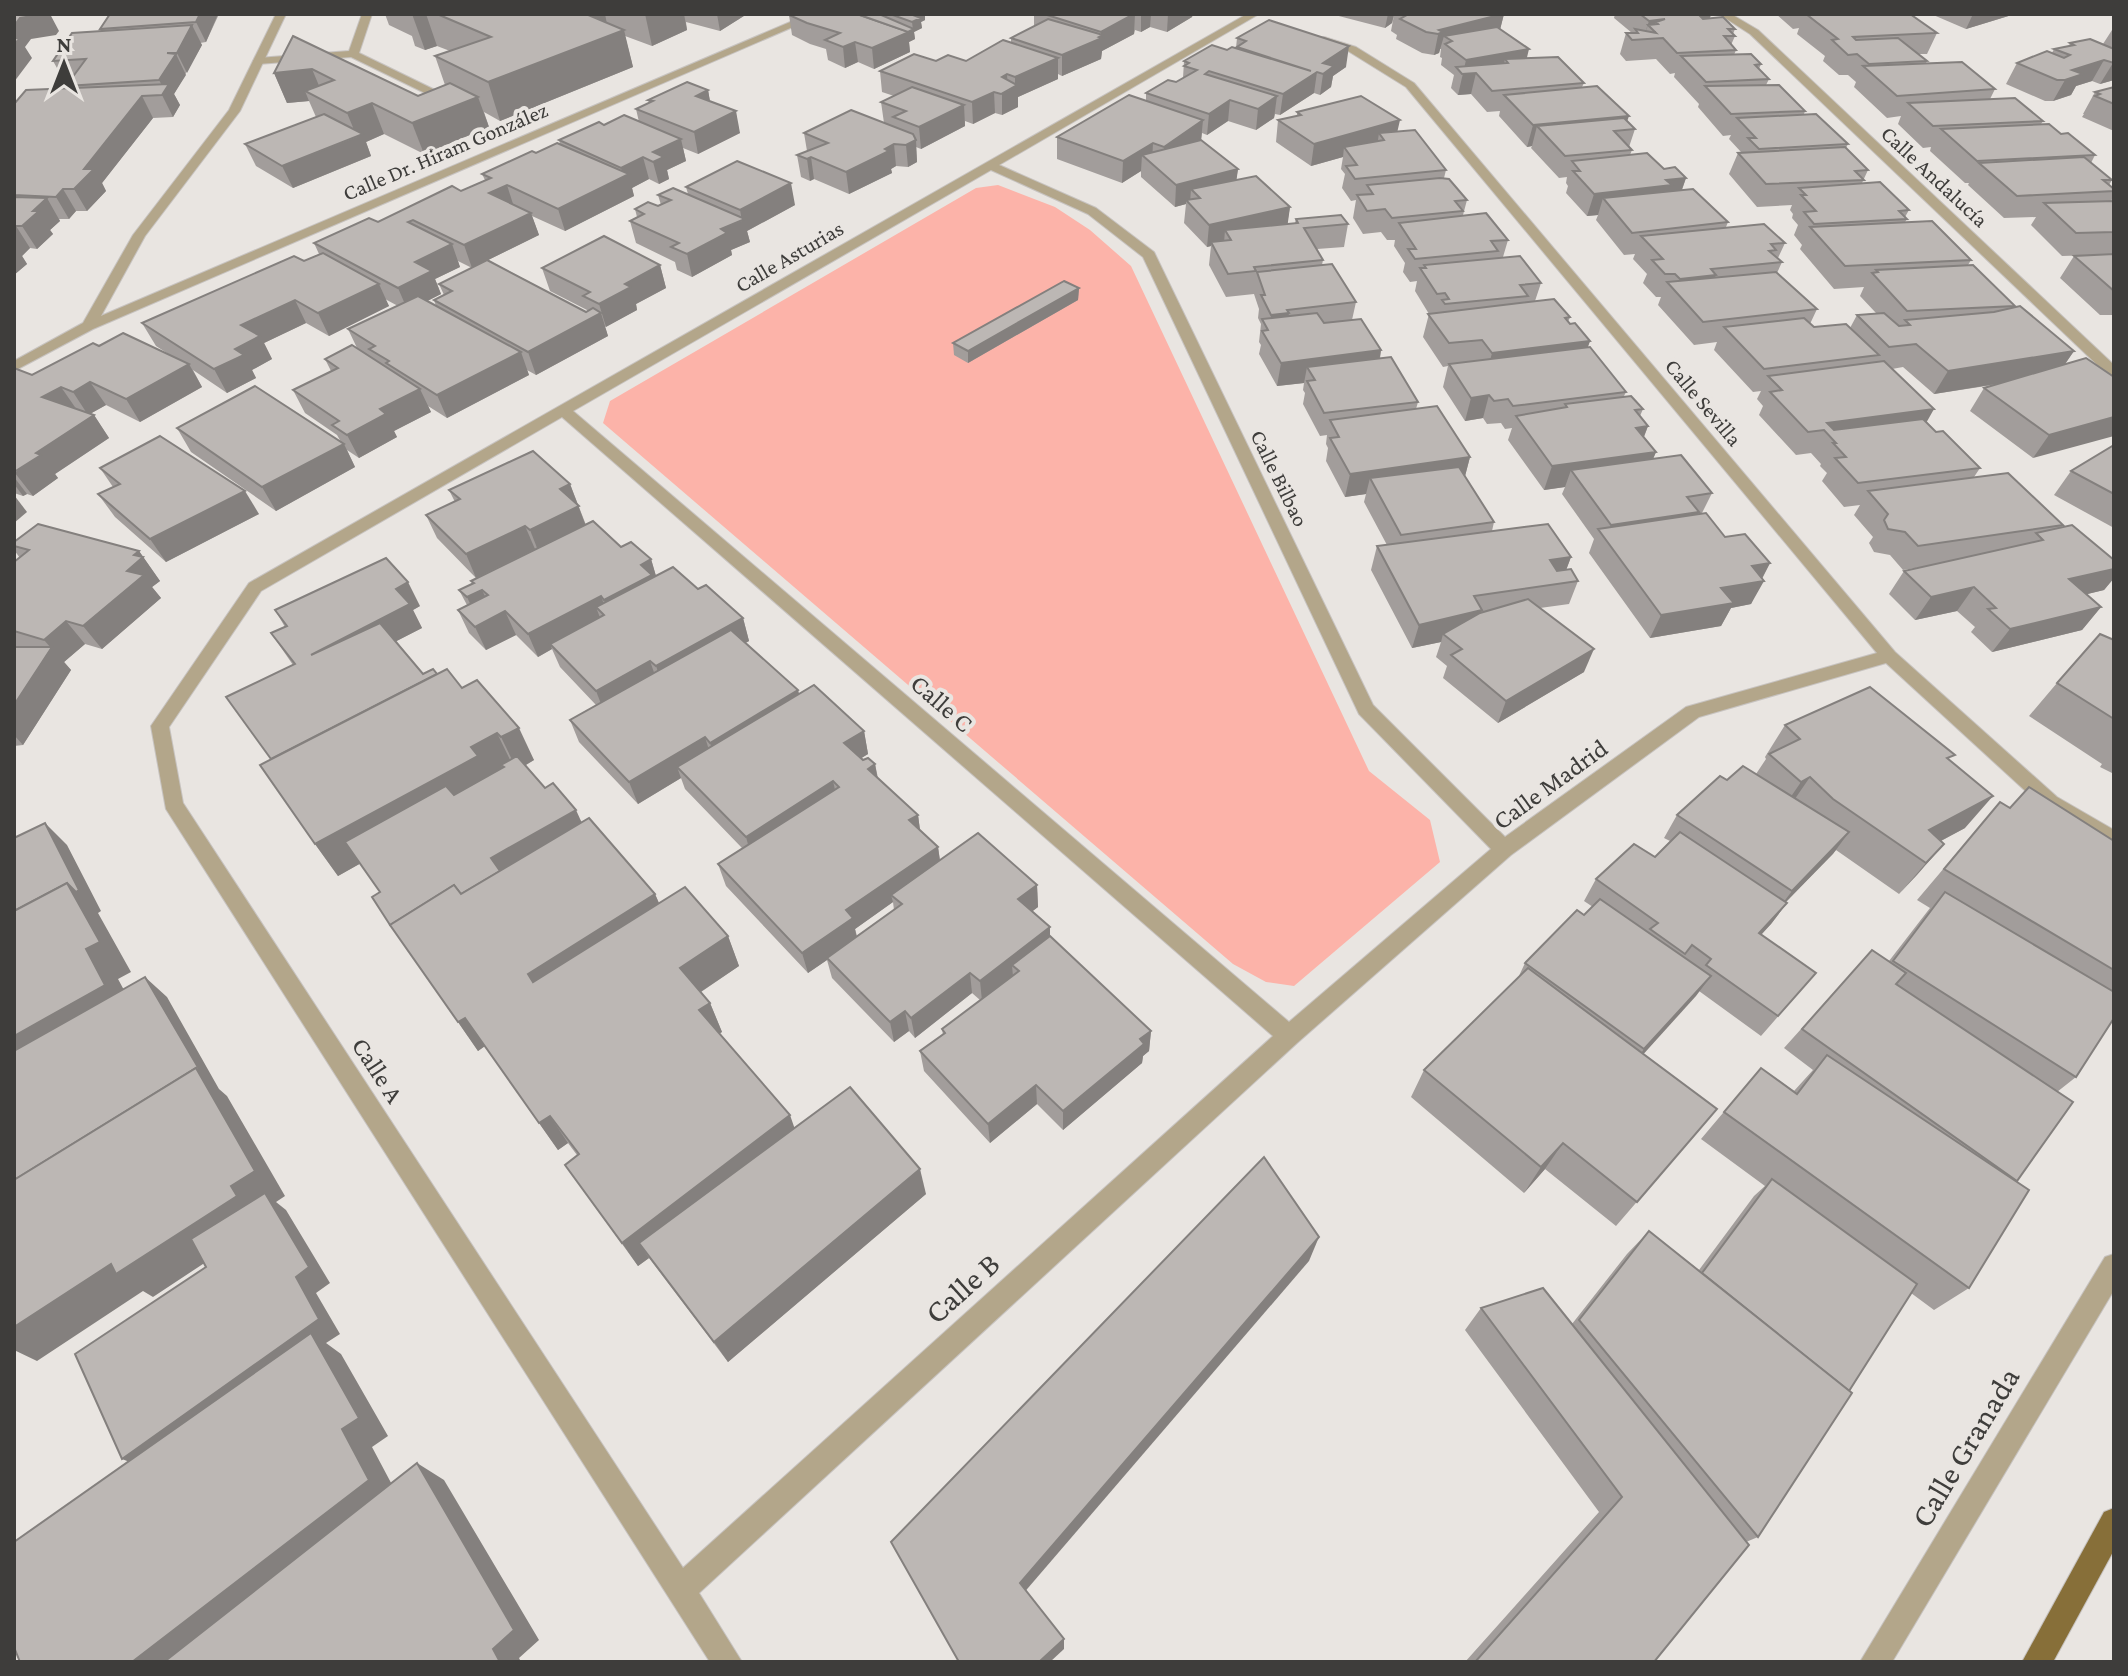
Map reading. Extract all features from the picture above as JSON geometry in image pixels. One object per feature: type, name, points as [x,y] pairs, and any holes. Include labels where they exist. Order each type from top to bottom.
[{"type":"main road","points":[[2037,1662],[2114,1522]]},
{"type":"street","points":[[88,326],[139,235],[234,111],[281,14]]},
{"type":"street","points":[[353,54],[367,14]]},
{"type":"street","name":"Calle Dr. Hiram González","points":[[14,367],[88,326],[818,14]]},
{"type":"street","name":"Calle Andalucía","points":[[1724,14],[1754,32],[2114,373]]},
{"type":"street","name":"Calle Asturias","points":[[345,535],[989,165],[1258,16]]},
{"type":"street","name":"Calle Sevilla","points":[[1309,35],[1352,49],[1410,85],[1889,656],[2050,802],[2114,840]]},
{"type":"street","points":[[258,61],[353,54],[431,92]]},
{"type":"street","name":"Calle Bilbao","points":[[989,165],[1092,211],[1149,255],[1366,709],[1504,849]]},
{"type":"street","name":"Calle C","points":[[562,409],[1289,1036]]},
{"type":"street","name":"Calle A","points":[[345,535],[255,587],[160,726],[173,804],[727,1662]]},
{"type":"street","name":"Calle Madrid","points":[[1289,1036],[1504,849],[1693,712],[1889,656]]},
{"type":"street","name":"Calle B","points":[[681,1590],[1289,1036]]},
{"type":"street","name":"Calle Granada","points":[[1875,1662],[2114,1266]]},
{"type":"shaded area","points":[[998,185],[1055,207],[1090,230],[1131,266],[1369,771],[1430,820],[1440,862],[1294,986],[1266,982],[1233,964],[603,423],[610,401],[976,188]]},
{"type":"building","points":[[14,14],[45,14],[20,18],[14,26]]},
{"type":"building","points":[[110,14],[200,14],[196,22],[100,29]]},
{"type":"building","points":[[437,14],[586,14],[624,30],[488,82],[435,56],[491,37]]},
{"type":"building","points":[[791,14],[857,14],[909,32],[872,48],[855,42],[843,47],[825,40],[840,33],[807,23]]},
{"type":"building","points":[[857,14],[879,14],[914,29],[908,32]]},
{"type":"building","points":[[890,14],[915,14],[921,18],[912,22]]},
{"type":"building","points":[[1044,14],[1134,14],[1101,32]]},
{"type":"building","points":[[1401,14],[1503,14],[1439,30],[1443,32],[1438,34],[1426,32],[1400,19],[1405,16]]},
{"type":"building","points":[[1640,14],[1702,14],[1703,19],[1723,17],[1735,29],[1728,29],[1735,36],[1724,36],[1736,50],[1677,53],[1663,38],[1632,40],[1626,33],[1638,33],[1635,29],[1656,33],[1648,25],[1665,19],[1649,21]]},
{"type":"building","points":[[1806,14],[1910,14],[1937,33],[1853,37],[1856,40],[1898,38],[1927,61],[1869,64],[1857,54],[1848,55],[1832,40],[1838,39]]},
{"type":"building","points":[[1048,19],[1103,35],[1062,55],[1011,38]]},
{"type":"building","points":[[1269,20],[1349,46],[1323,63],[1334,66],[1323,74],[1317,72],[1283,94],[1209,71],[1205,74],[1277,96],[1258,109],[1230,100],[1209,114],[1146,93],[1168,80],[1176,82],[1197,70],[1184,66],[1189,63],[1184,61],[1212,45],[1227,50],[1232,47],[1311,71],[1237,47],[1246,41],[1237,38]]},
{"type":"building","points":[[192,25],[177,53],[167,53],[176,54],[159,80],[66,86],[86,59],[53,61],[72,33]]},
{"type":"building","points":[[1497,27],[1529,49],[1466,60],[1445,44],[1452,41],[1444,36]]},
{"type":"building","points":[[293,36],[418,96],[450,83],[478,97],[412,123],[372,103],[347,113],[305,91],[334,80],[312,69],[274,73]]},
{"type":"building","points":[[2090,39],[2114,49],[2114,63],[2104,60],[2072,70],[2083,74],[2057,80],[2017,63],[2047,51],[2064,58],[2070,55],[2054,49]]},
{"type":"building","points":[[1003,40],[1058,58],[1015,77],[1007,74],[1002,77],[1017,85],[1001,94],[994,92],[972,102],[880,71],[914,54],[936,61],[948,55],[966,61]]},
{"type":"building","points":[[1751,54],[1761,64],[1755,65],[1769,79],[1706,82],[1681,56]]},
{"type":"building","points":[[1558,57],[1584,83],[1492,91],[1476,73],[1462,74],[1456,67],[1508,63],[1505,59]]},
{"type":"building","points":[[1962,62],[1995,89],[1897,96],[1863,66]]},
{"type":"building","points":[[687,82],[708,90],[696,96],[736,111],[694,132],[636,109],[653,101],[648,100]]},
{"type":"building","points":[[169,84],[162,95],[142,96],[84,169],[94,169],[74,189],[63,189],[56,197],[14,195],[14,104],[26,90]]},
{"type":"building","points":[[1779,85],[1805,111],[1731,114],[1705,86]]},
{"type":"building","points":[[1597,86],[1629,116],[1533,125],[1504,95]]},
{"type":"building","points":[[912,87],[964,105],[919,127],[893,117],[906,111],[881,102]]},
{"type":"building","points":[[2114,87],[2114,104],[2095,96],[2100,94],[2095,92]]},
{"type":"building","points":[[1129,95],[1203,120],[1164,147],[1153,143],[1123,161],[1057,137]]},
{"type":"building","points":[[1361,96],[1400,120],[1314,144],[1278,120],[1301,115],[1297,112]]},
{"type":"building","points":[[2015,98],[2043,121],[1933,126],[1908,103]]},
{"type":"building","points":[[851,110],[913,134],[916,140],[906,145],[894,144],[885,149],[889,151],[846,172],[811,157],[807,159],[797,155],[828,143],[804,133]]},
{"type":"building","points":[[324,114],[363,134],[282,166],[245,144]]},
{"type":"building","points":[[1816,114],[1848,144],[1759,149],[1748,138],[1756,138],[1737,118]]},
{"type":"building","points":[[624,115],[681,139],[653,152],[664,157],[653,162],[643,157],[621,168],[559,140],[599,122],[604,125]]},
{"type":"building","points":[[1624,118],[1635,129],[1614,131],[1632,150],[1565,156],[1537,126]]},
{"type":"building","points":[[2049,124],[2061,134],[2068,133],[2095,155],[1977,161],[1941,129]]},
{"type":"building","points":[[1415,130],[1446,170],[1355,179],[1346,166],[1357,165],[1344,147],[1384,140],[1379,133]]},
{"type":"building","points":[[1201,140],[1238,169],[1176,185],[1142,155]]},
{"type":"building","points":[[557,143],[629,174],[558,209],[507,185],[489,193],[531,213],[464,245],[413,220],[408,222],[452,244],[415,262],[432,271],[398,288],[314,243],[369,218],[378,222],[452,186],[461,191],[491,178],[482,174]]},
{"type":"building","points":[[1845,147],[1868,170],[1855,171],[1864,180],[1766,184],[1738,153]]},
{"type":"building","points":[[1647,153],[1664,169],[1675,167],[1686,178],[1666,180],[1672,185],[1594,194],[1573,171],[1580,171],[1572,161]]},
{"type":"building","points":[[2084,157],[2112,180],[2103,180],[2114,191],[2017,196],[1979,163]]},
{"type":"building","points":[[737,161],[791,183],[740,210],[686,187]]},
{"type":"building","points":[[1256,176],[1290,207],[1209,225],[1186,200],[1200,198],[1191,189]]},
{"type":"building","points":[[1449,179],[1467,200],[1455,201],[1463,211],[1392,218],[1385,209],[1367,211],[1357,195],[1373,194],[1367,185]]},
{"type":"building","points":[[1880,182],[1909,210],[1899,211],[1907,219],[1814,224],[1804,212],[1816,211],[1801,195],[1806,195],[1799,188]]},
{"type":"building","points":[[673,188],[745,219],[721,229],[727,233],[687,254],[671,247],[679,243],[630,221],[644,214],[635,209],[648,202],[658,206],[671,200],[658,195]]},
{"type":"building","points":[[1693,189],[1728,222],[1632,233],[1603,198]]},
{"type":"building","points":[[14,197],[47,198],[33,211],[39,211],[22,226],[14,228]]},
{"type":"building","points":[[2114,201],[2114,232],[2076,233],[2044,203]]},
{"type":"building","points":[[1486,213],[1508,240],[1491,241],[1498,251],[1415,259],[1408,249],[1416,249],[1399,223]]},
{"type":"building","points":[[1341,215],[1348,224],[1304,228],[1323,260],[1254,267],[1256,271],[1228,274],[1211,242],[1231,240],[1225,230],[1298,223],[1296,219]]},
{"type":"building","points":[[1932,221],[1971,260],[1845,266],[1810,227]]},
{"type":"building","points":[[1764,224],[1785,243],[1771,244],[1776,250],[1769,251],[1782,262],[1711,269],[1716,275],[1680,279],[1675,274],[1665,274],[1652,260],[1663,259],[1641,236]]},
{"type":"building","points":[[604,236],[660,265],[625,284],[631,287],[599,304],[583,296],[590,292],[542,268]]},
{"type":"building","points":[[323,253],[379,284],[318,313],[295,300],[241,325],[260,336],[235,349],[244,355],[214,369],[142,323],[294,256],[304,261]]},
{"type":"building","points":[[2114,254],[2114,291],[2074,256]]},
{"type":"building","points":[[1520,256],[1541,283],[1520,285],[1528,296],[1445,304],[1442,300],[1449,299],[1445,293],[1437,294],[1420,268],[1426,268],[1424,265]]},
{"type":"building","points":[[487,260],[586,312],[593,308],[601,313],[528,352],[434,300],[452,291],[439,284]]},
{"type":"building","points":[[1332,264],[1356,302],[1287,310],[1289,313],[1271,315],[1261,295],[1265,295],[1257,272]]},
{"type":"building","points":[[1973,265],[2015,306],[1907,311],[1872,273],[1878,272],[1876,270]]},
{"type":"building","points":[[1776,272],[1817,309],[1703,322],[1667,282]]},
{"type":"building","points":[[1064,281],[1079,288],[968,351],[953,343]]},
{"type":"building","points":[[418,296],[521,352],[437,395],[386,363],[389,361],[369,349],[375,346],[348,329]]},
{"type":"building","points":[[1554,299],[1570,317],[1565,318],[1570,324],[1575,323],[1590,341],[1492,353],[1482,340],[1449,343],[1428,314]]},
{"type":"building","points":[[2020,306],[2074,351],[1948,371],[1916,344],[1889,347],[1857,315],[1884,313],[1899,326],[1910,325],[1905,320],[1994,312]]},
{"type":"building","points":[[1317,313],[1324,323],[1361,319],[1381,350],[1281,363],[1262,331],[1268,330],[1262,319]]},
{"type":"building","points":[[1804,318],[1814,327],[1846,324],[1879,355],[1764,369],[1724,327]]},
{"type":"building","points":[[123,333],[189,364],[126,399],[90,382],[73,392],[61,387],[42,397],[94,415],[36,453],[41,455],[14,472],[14,368],[32,375],[93,343],[99,346]]},
{"type":"building","points":[[352,345],[420,389],[380,409],[386,414],[347,435],[332,425],[339,421],[293,390],[338,368],[325,359]]},
{"type":"building","points":[[1590,347],[1626,392],[1513,406],[1508,399],[1494,401],[1489,395],[1471,398],[1449,364]]},
{"type":"building","points":[[1391,357],[1418,402],[1324,413],[1307,381],[1315,380],[1307,367]]},
{"type":"building","points":[[2086,358],[2114,377],[2114,417],[2049,435],[1984,388]]},
{"type":"building","points":[[1884,361],[1934,409],[1827,423],[1834,430],[1923,419],[1936,432],[1943,431],[1980,468],[1858,483],[1835,458],[1846,457],[1824,430],[1808,432],[1770,392],[1782,390],[1768,376]]},
{"type":"building","points":[[255,386],[344,444],[262,487],[177,428]]},
{"type":"building","points":[[1631,396],[1643,409],[1635,410],[1648,426],[1636,428],[1656,452],[1552,466],[1516,416],[1567,407],[1565,404]]},
{"type":"building","points":[[1437,406],[1470,457],[1350,474],[1330,438],[1339,437],[1330,420]]},
{"type":"building","points":[[160,436],[245,491],[150,539],[98,494],[120,484],[100,468]]},
{"type":"building","points":[[2114,445],[2114,494],[2071,471]]},
{"type":"building","points":[[533,451],[570,484],[560,489],[579,506],[530,530],[525,526],[466,554],[426,515],[460,499],[449,490]]},
{"type":"building","points":[[1681,455],[1712,493],[1687,497],[1699,512],[1611,525],[1571,470]]},
{"type":"building","points":[[1459,467],[1494,522],[1401,535],[1370,478]]},
{"type":"building","points":[[2008,473],[2063,525],[1918,546],[1905,532],[1888,529],[1884,520],[1888,514],[1868,491]]},
{"type":"building","points":[[1706,513],[1725,537],[1745,534],[1770,563],[1752,566],[1764,581],[1721,588],[1734,603],[1661,615],[1598,529]]},
{"type":"building","points":[[593,521],[621,547],[631,542],[651,559],[641,565],[652,575],[604,600],[601,596],[528,634],[505,611],[475,627],[458,610],[488,595],[482,590],[467,597],[459,590],[474,583],[471,581]]},
{"type":"building","points":[[38,524],[139,551],[134,555],[143,557],[127,571],[144,575],[83,626],[66,621],[44,640],[14,631],[14,562],[29,550],[14,546],[14,542]]},
{"type":"building","points":[[1548,524],[1571,557],[1550,560],[1557,571],[1571,569],[1578,581],[1474,596],[1482,610],[1419,625],[1377,546]]},
{"type":"building","points":[[2072,525],[2114,560],[2114,569],[2069,579],[2101,607],[2010,629],[1988,609],[1996,608],[1974,587],[1931,597],[1904,571],[2043,540],[2036,533]]},
{"type":"building","points":[[386,558],[408,582],[396,589],[410,604],[311,655],[380,623],[423,674],[433,669],[437,674],[271,759],[226,697],[295,664],[271,633],[287,626],[275,610]]},
{"type":"building","points":[[673,567],[698,589],[706,585],[743,618],[656,666],[650,661],[596,691],[550,644],[604,615],[596,607]]},
{"type":"building","points":[[1528,599],[1594,649],[1506,701],[1451,655],[1462,649],[1443,634],[1480,613]]},
{"type":"building","points":[[731,630],[798,690],[710,743],[705,737],[629,782],[570,720]]},
{"type":"building","points":[[2100,634],[2114,640],[2114,719],[2057,683]]},
{"type":"building","points":[[14,647],[52,647],[14,705]]},
{"type":"building","points":[[447,669],[462,688],[477,680],[519,728],[501,737],[497,733],[471,747],[478,756],[315,844],[260,765]]},
{"type":"building","points":[[814,685],[864,731],[844,743],[863,760],[868,758],[875,764],[868,769],[918,815],[909,820],[938,847],[846,910],[853,918],[802,953],[718,864],[839,787],[833,781],[746,837],[677,767]]},
{"type":"building","points":[[1870,687],[1955,755],[1947,758],[1993,796],[1929,830],[1944,844],[1926,863],[1833,799],[1810,777],[1801,782],[1769,754],[1800,739],[1785,725]]},
{"type":"building","points":[[517,756],[545,788],[553,783],[576,810],[491,858],[500,871],[461,894],[454,885],[390,925],[372,897],[380,892],[345,842],[446,786],[454,795],[504,767],[501,765]]},
{"type":"building","points":[[1743,766],[1849,832],[1792,891],[1677,815],[1720,776],[1727,780]]},
{"type":"building","points":[[2029,787],[2114,841],[2114,970],[1944,869],[2000,802],[2010,808]]},
{"type":"building","points":[[589,818],[655,894],[528,974],[533,982],[685,887],[728,936],[680,968],[710,1003],[699,1010],[790,1115],[622,1243],[565,1165],[579,1154],[550,1116],[539,1123],[465,1018],[458,1022],[390,925],[454,885],[461,894]]},
{"type":"building","points":[[45,823],[79,890],[76,892],[67,883],[14,911],[14,838]]},
{"type":"building","points":[[1680,832],[1787,903],[1759,933],[1816,973],[1778,1016],[1706,965],[1711,959],[1692,945],[1685,954],[1650,929],[1658,923],[1596,879],[1634,844],[1655,857]]},
{"type":"building","points":[[978,833],[1037,885],[1018,899],[1050,927],[980,981],[970,973],[911,1018],[905,1011],[890,1022],[827,958],[902,904],[891,895]]},
{"type":"building","points":[[67,883],[100,942],[86,949],[105,985],[14,1036],[14,911]]},
{"type":"building","points":[[1945,892],[2114,992],[2114,1018],[2076,1077],[1893,961]]},
{"type":"building","points":[[1600,899],[1711,976],[1644,1049],[1525,963],[1577,910],[1584,915]]},
{"type":"building","points":[[1050,936],[1151,1031],[1140,1039],[1144,1044],[1063,1111],[1036,1085],[988,1124],[920,1051],[945,1033],[942,1029],[1019,971],[1012,965]]},
{"type":"building","points":[[1872,950],[1906,973],[1896,984],[2073,1102],[2017,1181],[1802,1029]]},
{"type":"building","points":[[1528,968],[1717,1109],[1637,1202],[1563,1143],[1541,1167],[1424,1070]]},
{"type":"building","points":[[145,977],[199,1069],[196,1068],[14,1180],[14,1051]]},
{"type":"building","points":[[1827,1055],[2029,1190],[1969,1288],[1724,1112],[1761,1068],[1797,1094]]},
{"type":"building","points":[[196,1068],[255,1171],[231,1186],[237,1196],[116,1274],[111,1264],[14,1327],[14,1180]]},
{"type":"building","points":[[850,1087],[920,1169],[714,1342],[639,1243]]},
{"type":"building","points":[[1264,1157],[1319,1237],[1020,1583],[1064,1639],[1039,1662],[959,1662],[891,1542]]},
{"type":"building","points":[[1772,1179],[1917,1284],[1849,1391],[1702,1273]]},
{"type":"building","points":[[265,1193],[309,1267],[296,1277],[319,1319],[122,1459],[75,1354],[206,1267],[191,1239]]},
{"type":"building","points":[[1649,1231],[1852,1393],[1758,1537],[1579,1320]]},
{"type":"building","points":[[1543,1288],[1749,1545],[1654,1662],[1475,1662],[1622,1497],[1481,1308]]},
{"type":"building","points":[[311,1333],[359,1418],[342,1429],[369,1480],[132,1662],[20,1662],[14,1647],[14,1542]]},
{"type":"building","points":[[417,1463],[514,1630],[493,1649],[500,1662],[164,1662]]}]
